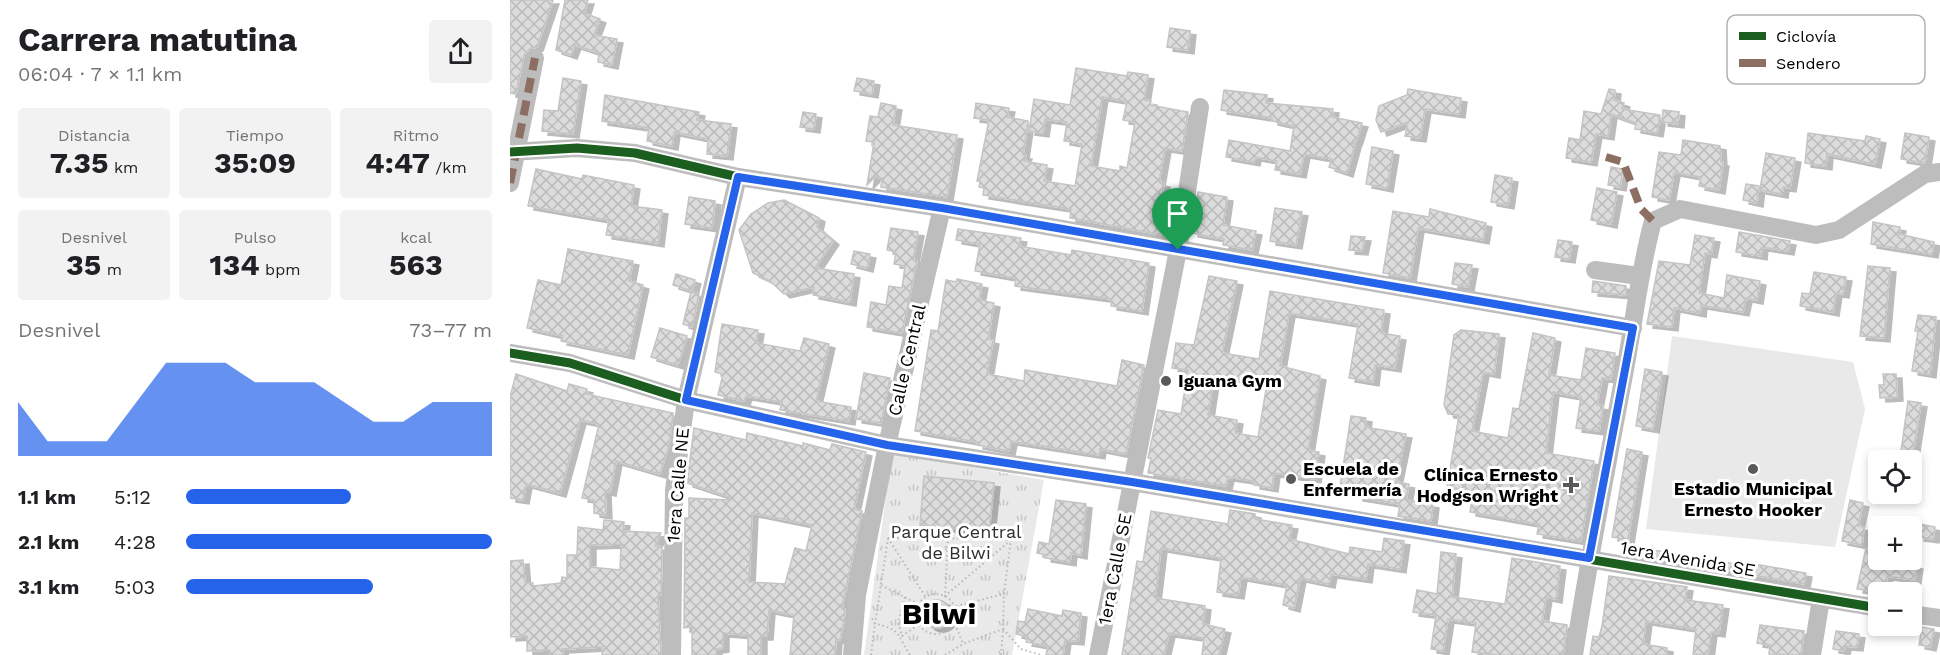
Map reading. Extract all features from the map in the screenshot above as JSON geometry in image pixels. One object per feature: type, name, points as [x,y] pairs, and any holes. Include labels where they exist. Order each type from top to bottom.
[{"type":"street","points":[[510,183],[512,152],[535,58]]},
{"type":"street","name":"1era Calle SE","points":[[1098,655],[1178,250],[1200,107]]},
{"type":"street","points":[[512,152],[577,148],[635,153],[738,177],[942,208],[1633,328]]},
{"type":"street","points":[[1574,655],[1589,558],[1633,328],[1639,276],[1653,221],[1680,209],[1816,235],[1839,230],[1925,174],[1940,172]]},
{"type":"street","name":"1era Calle NE","points":[[672,655],[674,490],[686,400],[738,177]]},
{"type":"street","name":"Calle Central","points":[[852,655],[857,594],[887,445],[942,208]]},
{"type":"street","points":[[1595,270],[1639,276]]},
{"type":"street","name":"1era Avenida SE","points":[[510,353],[570,363],[686,400],[887,445],[1132,482],[1868,606]]},
{"type":"street","points":[[1812,655],[1821,599]]},
{"type":"street","points":[[1922,616],[1940,618]]},
{"type":"path","points":[[888,538],[1011,540]]},
{"type":"path","points":[[871,655],[888,538]]},
{"type":"path","points":[[888,538],[925,596]]},
{"type":"path","points":[[945,596],[948,538]]},
{"type":"path","points":[[1001,655],[1004,594],[1011,540]]},
{"type":"path","points":[[945,596],[1011,540]]},
{"type":"path","points":[[880,584],[918,604]]},
{"type":"path","points":[[954,623],[947,631],[937,634],[927,632],[919,625],[916,615],[918,604],[925,596],[935,593],[945,596],[956,606]]},
{"type":"path","points":[[956,606],[1004,594]]},
{"type":"path","points":[[905,597],[898,622],[910,655]]},
{"type":"path","points":[[956,606],[954,623],[963,644]]},
{"type":"path","points":[[875,624],[884,625],[902,636]]},
{"type":"path","points":[[902,636],[919,625]]},
{"type":"path","points":[[945,655],[963,644],[1003,629]]},
{"type":"path","points":[[1003,629],[1021,649],[1041,655]]},
{"type":"green space","name":"Estadio Municipal Ernesto Hooker","points":[[1672,336],[1853,362],[1865,409],[1835,547],[1646,529]]},
{"type":"green space","name":"Parque Central de Bilwi","points":[[892,453],[1044,480],[1012,655],[864,655]]},
{"type":"building","points":[[510,0],[553,0],[537,47],[531,48],[524,55],[516,94],[510,93]]},
{"type":"building","points":[[565,0],[588,0],[584,13],[600,19],[594,35],[617,39],[612,65],[598,62],[599,53],[575,45],[571,55],[556,50]]},
{"type":"building","points":[[1170,28],[1190,31],[1188,50],[1167,47]]},
{"type":"building","points":[[1076,68],[1127,76],[1128,72],[1148,75],[1144,100],[1151,101],[1150,105],[1188,112],[1182,151],[1165,148],[1159,182],[1164,183],[1159,213],[1172,215],[1169,236],[1070,218],[1071,209],[983,195],[984,188],[979,187],[980,181],[977,181],[989,120],[974,118],[976,103],[1009,108],[1007,117],[1028,121],[1024,161],[1047,165],[1044,181],[1075,186],[1082,144],[1064,141],[1067,122],[1045,119],[1043,133],[1029,131],[1034,99],[1070,105]],"holes":[[[1102,97],[1127,101],[1123,120],[1135,122],[1127,168],[1120,166],[1120,171],[1091,166]]]},
{"type":"building","points":[[563,78],[581,81],[573,134],[542,131],[544,110],[558,111]]},
{"type":"building","points":[[857,78],[874,81],[872,94],[854,91]]},
{"type":"building","points":[[1408,89],[1461,98],[1459,114],[1425,109],[1420,138],[1405,136],[1408,122],[1381,132],[1376,120],[1379,106],[1407,95]]},
{"type":"building","points":[[1609,89],[1615,90],[1614,100],[1624,103],[1622,109],[1660,115],[1657,133],[1635,129],[1636,123],[1611,114],[1608,136],[1596,134],[1591,162],[1566,158],[1569,138],[1580,140],[1584,111],[1601,114]]},
{"type":"building","points":[[1224,90],[1267,95],[1266,103],[1333,109],[1332,117],[1362,123],[1356,142],[1351,144],[1355,144],[1347,173],[1329,167],[1332,159],[1304,154],[1300,174],[1275,170],[1277,161],[1255,157],[1254,162],[1226,157],[1229,140],[1290,151],[1294,126],[1272,121],[1272,118],[1221,110]]},
{"type":"building","points":[[605,95],[699,112],[697,120],[731,124],[727,156],[707,154],[708,139],[674,132],[672,146],[647,141],[649,128],[602,121]]},
{"type":"building","points":[[881,103],[896,106],[893,125],[957,135],[947,197],[881,187],[882,178],[875,177],[867,185],[874,142],[866,141],[870,116],[878,117]]},
{"type":"building","points":[[1663,110],[1679,112],[1678,124],[1662,122]]},
{"type":"building","points":[[803,112],[816,114],[814,129],[800,127]]},
{"type":"building","points":[[1808,133],[1865,141],[1866,136],[1880,139],[1875,164],[1827,154],[1826,166],[1805,163]]},
{"type":"building","points":[[1905,133],[1929,137],[1925,163],[1901,159]]},
{"type":"building","points":[[1683,140],[1720,146],[1721,162],[1723,162],[1719,190],[1699,186],[1701,177],[1674,172],[1669,200],[1652,197],[1659,152],[1681,155]]},
{"type":"building","points":[[1372,147],[1393,151],[1387,188],[1366,184]]},
{"type":"building","points":[[1766,153],[1795,158],[1790,188],[1783,187],[1782,194],[1760,190]]},
{"type":"building","points":[[1611,167],[1623,169],[1620,187],[1608,185]]},
{"type":"building","points":[[536,169],[582,179],[583,175],[634,185],[631,206],[662,210],[658,243],[606,235],[609,220],[528,206]]},
{"type":"building","points":[[1495,175],[1512,178],[1508,205],[1491,202]]},
{"type":"building","points":[[1746,184],[1759,186],[1757,203],[1743,200]]},
{"type":"building","points":[[1597,188],[1617,192],[1611,224],[1591,220]]},
{"type":"building","points":[[1198,192],[1227,197],[1223,225],[1256,231],[1252,250],[1223,245],[1224,239],[1192,233]]},
{"type":"building","points":[[689,197],[715,201],[712,228],[685,224]]},
{"type":"building","points":[[784,200],[819,218],[817,227],[833,241],[815,268],[854,274],[850,302],[813,295],[814,287],[784,294],[770,281],[753,273],[739,230],[751,214],[768,203]]},
{"type":"building","points":[[1275,208],[1302,212],[1296,245],[1270,241]]},
{"type":"building","points":[[1430,209],[1486,223],[1483,240],[1418,228],[1410,278],[1383,273],[1393,211],[1429,217]]},
{"type":"building","points":[[1873,222],[1900,227],[1899,234],[1934,242],[1932,254],[1871,244]]},
{"type":"building","points":[[891,228],[918,232],[913,260],[917,261],[902,333],[867,327],[871,302],[886,305],[889,286],[902,288],[905,266],[894,264],[896,252],[887,250]]},
{"type":"building","points":[[958,229],[1021,238],[1019,246],[1071,255],[1072,250],[1149,263],[1142,311],[1111,306],[1112,299],[1015,286],[1016,278],[975,271],[980,244],[956,240]]},
{"type":"building","points":[[1739,232],[1790,241],[1788,251],[1762,247],[1761,256],[1736,252]]},
{"type":"building","points":[[1695,235],[1714,238],[1711,254],[1705,253],[1699,293],[1724,298],[1727,275],[1760,281],[1757,300],[1746,298],[1743,312],[1701,305],[1700,313],[1674,308],[1672,327],[1647,324],[1659,261],[1690,265]]},
{"type":"building","points":[[1351,236],[1365,237],[1362,251],[1349,250]]},
{"type":"building","points":[[1558,240],[1572,242],[1569,259],[1555,257]]},
{"type":"building","points":[[568,249],[633,261],[629,281],[643,285],[628,355],[561,341],[563,336],[527,328],[538,280],[561,285]]},
{"type":"building","points":[[854,251],[870,254],[867,268],[851,264]]},
{"type":"building","points":[[1455,263],[1472,265],[1468,287],[1452,284]]},
{"type":"building","points":[[1868,266],[1890,268],[1884,338],[1860,336]]},
{"type":"building","points":[[1814,272],[1846,277],[1843,294],[1836,293],[1833,312],[1800,306],[1802,293],[1810,294]]},
{"type":"building","points":[[676,274],[695,280],[692,291],[673,285]]},
{"type":"building","points":[[1209,276],[1237,281],[1222,353],[1259,359],[1270,291],[1384,310],[1381,333],[1400,336],[1395,368],[1375,365],[1373,382],[1349,378],[1358,324],[1289,313],[1280,366],[1320,376],[1308,450],[1319,452],[1315,479],[1274,473],[1272,488],[1254,485],[1255,481],[1228,477],[1226,486],[1148,473],[1151,458],[1148,458],[1158,410],[1181,414],[1188,370],[1172,368],[1176,343],[1194,345]],"holes":[[[1214,375],[1267,384],[1258,437],[1235,433],[1237,420],[1208,415]]]},
{"type":"building","points":[[957,279],[982,284],[979,300],[994,303],[988,339],[993,340],[987,374],[1024,381],[1025,370],[1117,386],[1122,360],[1144,365],[1126,454],[1100,449],[1099,455],[1011,441],[1009,451],[977,445],[978,442],[915,431],[931,330],[938,331],[946,280],[956,282]]},
{"type":"building","points":[[1593,281],[1626,286],[1626,295],[1592,292]]},
{"type":"building","points":[[691,292],[699,294],[692,327],[683,324]]},
{"type":"building","points":[[1918,315],[1936,317],[1930,374],[1912,371]]},
{"type":"building","points":[[722,324],[758,330],[756,343],[800,351],[804,338],[829,344],[816,401],[851,407],[849,421],[780,410],[782,402],[746,396],[744,401],[718,395],[723,374],[715,372]]},
{"type":"building","points":[[660,328],[687,336],[678,365],[651,357]]},
{"type":"building","points":[[1461,330],[1499,334],[1494,374],[1483,372],[1472,431],[1508,438],[1513,408],[1519,409],[1533,333],[1555,338],[1549,375],[1581,380],[1586,348],[1615,353],[1611,379],[1602,378],[1597,405],[1603,406],[1599,431],[1576,428],[1581,397],[1553,392],[1546,453],[1594,461],[1581,541],[1537,534],[1539,524],[1470,512],[1473,491],[1447,487],[1459,415],[1448,414],[1444,405],[1454,335]]},
{"type":"building","points":[[1645,369],[1662,372],[1653,429],[1636,426]]},
{"type":"building","points":[[864,373],[890,378],[881,423],[856,419]]},
{"type":"building","points":[[516,374],[567,391],[569,384],[587,389],[586,394],[673,413],[669,445],[660,474],[616,461],[610,492],[605,491],[606,515],[594,513],[594,500],[582,498],[599,424],[580,420],[560,493],[526,484],[523,500],[510,498],[510,397]]},
{"type":"building","points":[[1883,374],[1896,374],[1897,397],[1880,398],[1879,385],[1884,385]]},
{"type":"building","points":[[1908,401],[1921,403],[1914,450],[1901,450]]},
{"type":"building","points":[[1351,416],[1366,418],[1365,427],[1406,434],[1396,482],[1409,484],[1406,500],[1433,504],[1431,521],[1398,516],[1400,504],[1357,497],[1358,489],[1340,486]]},
{"type":"building","points":[[694,428],[746,440],[747,433],[803,446],[803,443],[830,450],[832,444],[866,452],[854,509],[862,511],[842,608],[845,609],[844,621],[840,640],[836,639],[835,655],[790,655],[794,615],[769,610],[767,636],[761,636],[761,655],[748,655],[748,635],[723,633],[723,648],[716,649],[716,655],[692,655],[692,627],[684,628],[685,518],[689,518],[689,498],[730,500],[730,497],[687,483]],"holes":[[[752,513],[812,525],[806,551],[795,548],[785,584],[749,582]]]},
{"type":"building","points":[[1627,449],[1642,452],[1628,540],[1612,537]]},
{"type":"building","points":[[924,476],[994,483],[989,532],[920,525]]},
{"type":"building","points":[[1056,500],[1086,504],[1081,555],[1071,553],[1070,562],[1045,558],[1046,555],[1037,553],[1039,542],[1049,544]]},
{"type":"building","points":[[1850,500],[1863,503],[1858,526],[1864,527],[1862,545],[1842,541]]},
{"type":"building","points":[[1230,510],[1255,514],[1255,519],[1292,525],[1289,539],[1349,554],[1350,547],[1382,552],[1384,538],[1404,541],[1400,569],[1368,564],[1366,579],[1331,574],[1329,584],[1300,578],[1294,608],[1283,605],[1287,585],[1241,577],[1238,595],[1217,592],[1221,558],[1161,548],[1155,598],[1205,606],[1203,624],[1225,629],[1219,655],[1202,655],[1204,638],[1169,633],[1164,655],[1122,655],[1137,561],[1143,562],[1151,511],[1228,524]]},
{"type":"building","points":[[604,520],[624,522],[623,531],[661,533],[655,546],[662,547],[661,595],[658,595],[661,655],[602,655],[602,647],[562,649],[563,655],[550,655],[550,650],[527,651],[527,636],[510,637],[510,561],[523,560],[525,583],[533,583],[533,586],[561,583],[562,577],[567,578],[567,555],[577,555],[578,527],[603,530]],"holes":[[[621,544],[620,570],[590,567],[590,545]]]},
{"type":"building","points":[[1922,524],[1935,527],[1933,539],[1922,538]]},
{"type":"building","points":[[1635,547],[1736,564],[1734,572],[1633,555]]},
{"type":"building","points":[[1866,548],[1868,548],[1868,570],[1916,570],[1915,580],[1887,576],[1886,582],[1868,582],[1868,591],[1857,589]]},
{"type":"building","points":[[1441,552],[1456,554],[1452,597],[1505,604],[1512,558],[1560,566],[1556,599],[1546,597],[1542,621],[1567,625],[1563,655],[1498,655],[1472,652],[1476,623],[1448,619],[1443,651],[1431,649],[1436,615],[1413,612],[1417,590],[1437,594]]},
{"type":"building","points":[[1749,563],[1806,573],[1804,584],[1747,574]]},
{"type":"building","points":[[1609,576],[1687,587],[1685,600],[1723,605],[1719,633],[1711,632],[1708,655],[1693,654],[1696,629],[1646,621],[1643,644],[1667,648],[1667,655],[1590,655],[1593,636],[1599,637],[1602,626]]},
{"type":"building","points":[[937,600],[947,604],[951,614],[947,624],[937,628],[927,624],[923,614],[927,604]]},
{"type":"building","points":[[1028,609],[1062,616],[1063,610],[1081,613],[1078,641],[1065,640],[1063,655],[1046,655],[1048,646],[1026,642],[1028,637],[1016,634],[1018,621],[1025,622]]},
{"type":"building","points":[[1760,625],[1804,631],[1801,655],[1769,654],[1770,645],[1757,643]]},
{"type":"building","points":[[1922,627],[1934,629],[1930,647],[1919,645]]},
{"type":"building","points":[[1836,631],[1859,634],[1857,647],[1845,646],[1844,651],[1833,649]]},
{"type":"marked path","points":[[510,183],[535,58]]},
{"type":"marked path","points":[[1606,157],[1623,162],[1641,209],[1653,221]]},
{"type":"cycle path","points":[[510,152],[577,148],[635,153],[738,177],[942,208],[1633,328]]},
{"type":"cycle path","points":[[510,353],[570,363],[686,400],[887,445],[1132,482],[1868,606]]},
{"type":"place","name":"Iguana Gym","points":[[1166,381]]},
{"type":"place","name":"Estadio Municipal Ernesto Hooker","points":[[1753,469]]},
{"type":"place","name":"Escuela de Enfermería","points":[[1291,479]]},
{"type":"place","name":"Clínica Ernesto Hodgson Wright","points":[[1571,485]]},
{"type":"district","name":"Bilwi","points":[[939,614]]},
{"type":"route","points":[[738,177],[942,208],[1178,250],[1633,328],[1589,558],[1132,482],[887,445],[686,400],[738,177]]}]
